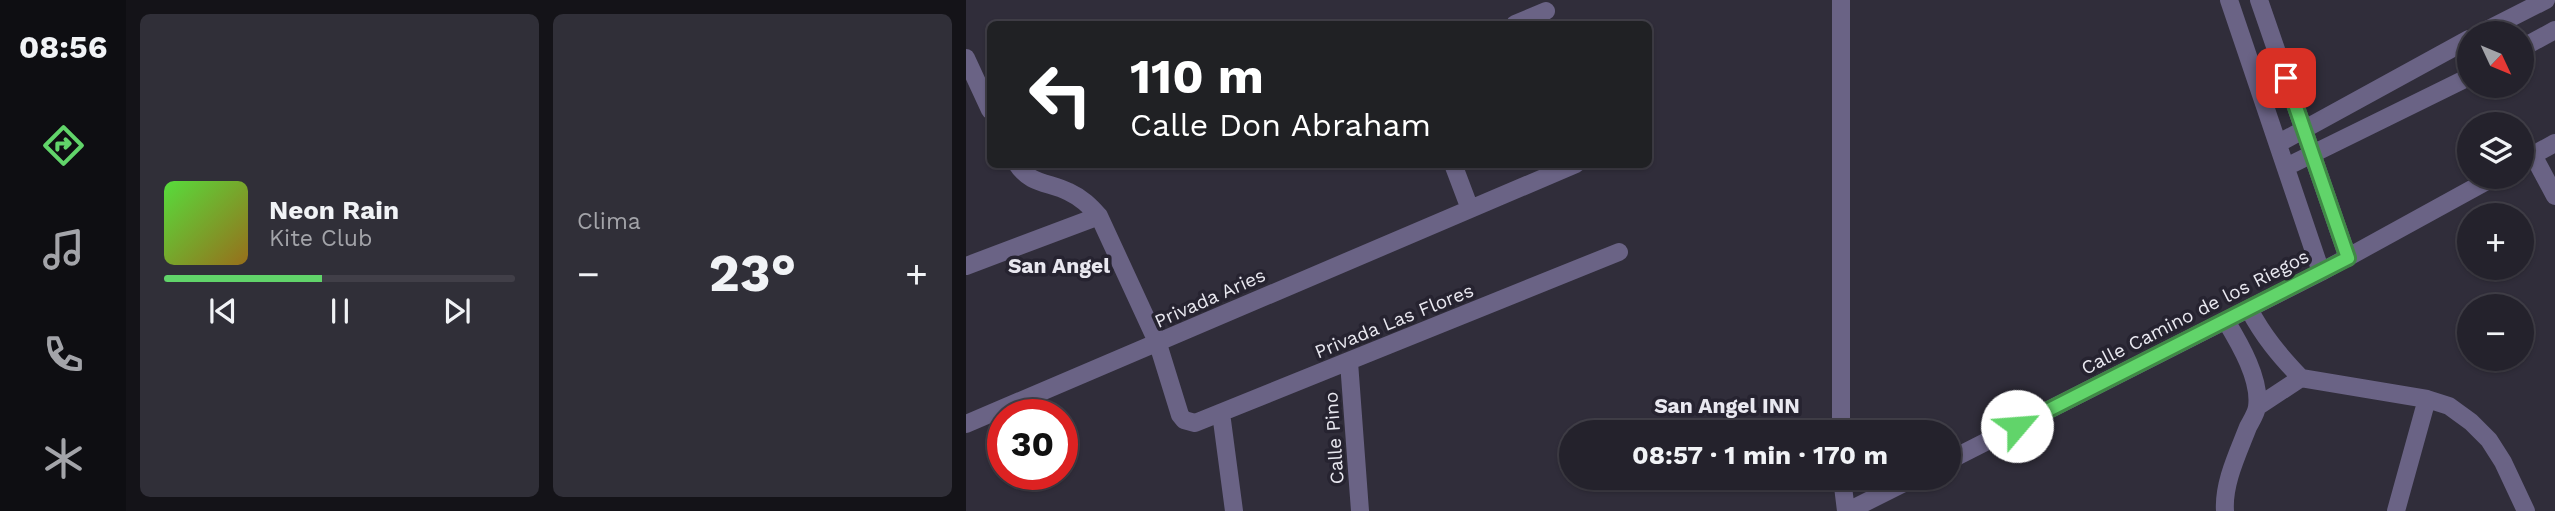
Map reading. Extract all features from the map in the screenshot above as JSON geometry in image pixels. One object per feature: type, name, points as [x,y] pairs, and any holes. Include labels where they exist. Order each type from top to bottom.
[{"type":"street","points":[[1841,420],[1842,0]]},
{"type":"street","points":[[2229,0],[2321,272]]},
{"type":"street","points":[[2259,0],[2348,258]]},
{"type":"street","points":[[2505,21],[2546,0]]},
{"type":"street","points":[[1522,21],[1546,11]]},
{"type":"street","points":[[2534,41],[2555,30]]},
{"type":"street","points":[[2279,143],[2457,46]]},
{"type":"street","points":[[966,58],[987,104]]},
{"type":"street","points":[[2286,167],[2457,83]]},
{"type":"street","points":[[2534,155],[2555,143]]},
{"type":"street","points":[[2534,166],[2555,196]]},
{"type":"street","points":[[1020,168],[1040,183],[1066,190],[1085,201],[1099,216],[1158,344]]},
{"type":"street","points":[[1455,168],[1470,209]]},
{"type":"street","name":"Privada Aries","points":[[966,424],[1567,168]]},
{"type":"street","name":"Calle Camino de los Riegos","points":[[1961,454],[2348,258],[2472,189]]},
{"type":"street","points":[[966,266],[1099,216]]},
{"type":"street","name":"Privada Las Flores","points":[[1158,344],[1180,415],[1184,420],[1195,423],[1619,252]]},
{"type":"street","points":[[2249,309],[2276,352],[2301,378],[2427,399],[2449,406],[2471,422],[2489,440],[2503,462],[2526,511]]},
{"type":"street","points":[[2225,511],[2224,503],[2233,465],[2257,407],[2252,371],[2241,345],[2226,321]]},
{"type":"street","name":"Calle Pino","points":[[1349,362],[1360,511]]},
{"type":"street","points":[[2257,407],[2301,378]]},
{"type":"street","points":[[2396,511],[2427,399]]},
{"type":"street","points":[[1221,413],[1234,511]]},
{"type":"street","points":[[1844,490],[1847,511],[1890,490]]},
{"type":"district","name":"San Angel","points":[[1059,265]]},
{"type":"district","name":"San Angel INN","points":[[1727,405]]},
{"type":"route","points":[[2017,426],[2348,258],[2286,78]]}]
